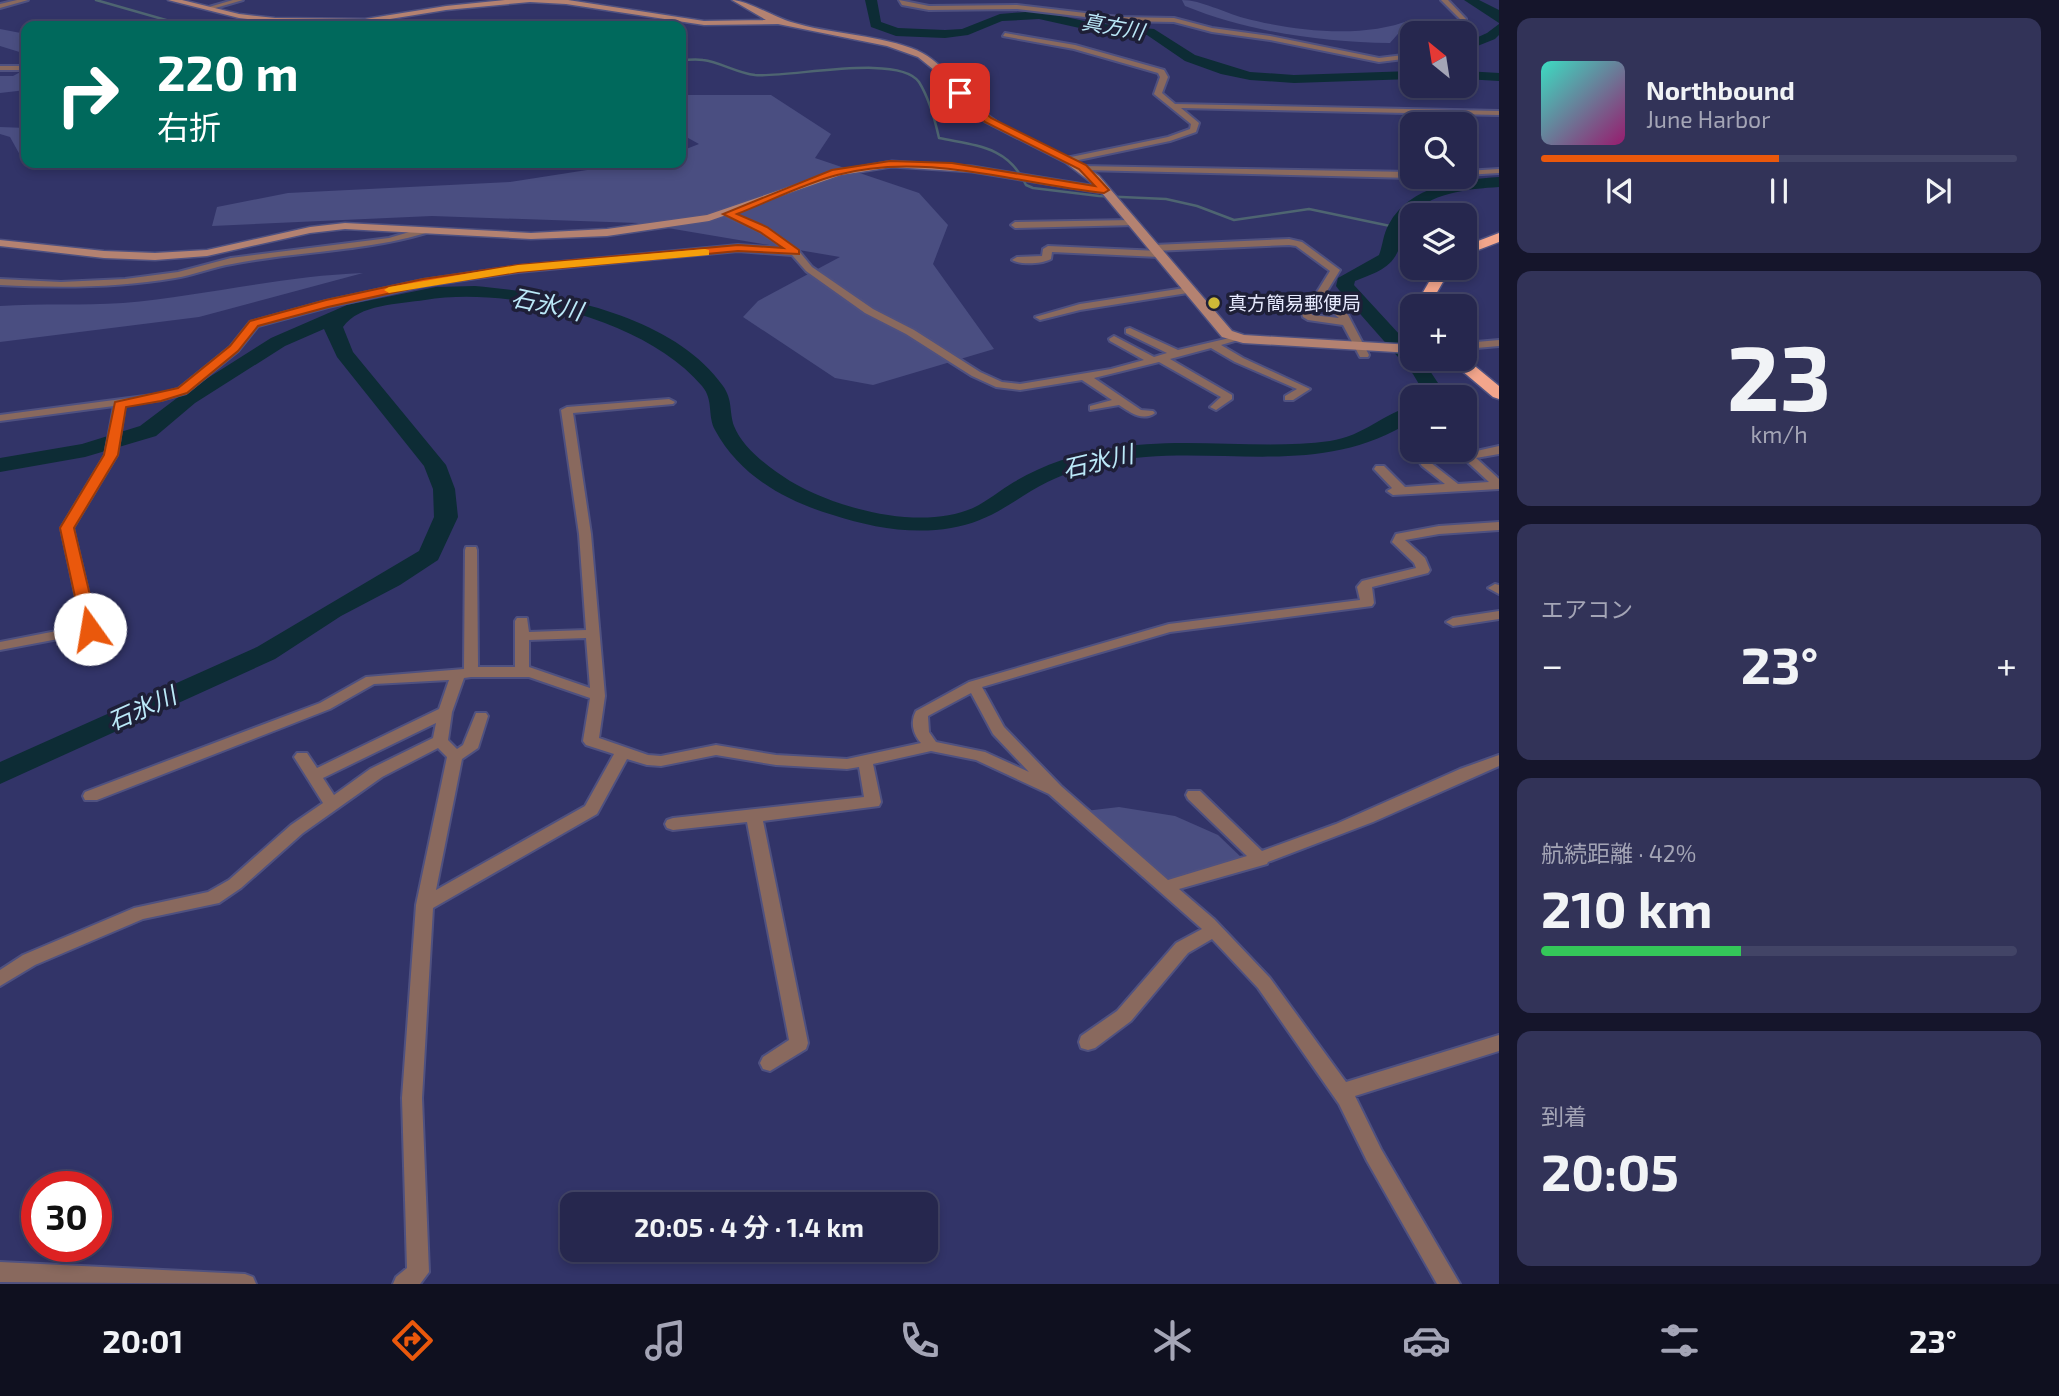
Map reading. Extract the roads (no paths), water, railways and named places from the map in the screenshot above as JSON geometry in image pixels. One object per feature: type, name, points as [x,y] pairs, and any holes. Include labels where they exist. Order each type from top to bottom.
[{"type":"highway","points":[[1477,246],[1499,237]]},
{"type":"highway","points":[[1471,371],[1499,394]]},
{"type":"main road","points":[[172,0],[253,18],[365,21],[480,1],[550,0],[704,23],[782,21]]},
{"type":"main road","points":[[746,2],[782,21],[917,53],[946,74],[965,99],[988,120],[1084,168],[1191,290],[1222,330],[1234,338],[1362,349],[1400,349]]},
{"type":"main road","points":[[0,243],[126,258],[209,253],[300,232],[342,226],[535,236],[583,234],[684,223],[728,214],[835,172],[890,164],[952,166],[1063,186],[1104,190]]},
{"type":"street","points":[[0,6],[25,0]]},
{"type":"street","points":[[212,8],[240,0]]},
{"type":"street","points":[[904,0],[901,1],[904,4],[929,8],[1017,7],[1119,19],[1174,20],[1212,30],[1270,38],[1367,58],[1400,58]]},
{"type":"street","points":[[1444,0],[1464,21]]},
{"type":"street","points":[[247,21],[253,18]]},
{"type":"street","points":[[1005,35],[1075,47],[1161,72],[1164,77],[1158,94],[1195,123],[1193,130],[1170,139],[1069,160]]},
{"type":"street","points":[[0,68],[21,68]]},
{"type":"street","points":[[1173,106],[1499,113]]},
{"type":"street","points":[[1084,168],[1400,175]]},
{"type":"street","points":[[1477,172],[1499,171]]},
{"type":"street","points":[[728,214],[763,230],[795,252],[809,269],[869,311],[910,332],[976,374],[1000,385],[1020,387],[1085,377],[1234,338]]},
{"type":"street","points":[[1015,225],[1132,223]]},
{"type":"street","points":[[0,282],[61,285],[125,282],[178,275],[231,261],[390,241],[423,231]]},
{"type":"street","points":[[1017,260],[1042,261],[1046,259],[1048,249],[1156,251],[1299,244],[1335,270],[1319,297],[1339,310],[1362,349]]},
{"type":"street","points":[[0,418],[120,404],[182,391],[234,349],[254,324],[326,304],[423,283],[518,269],[738,248],[795,252]]},
{"type":"street","points":[[1040,317],[1146,292],[1191,290]]},
{"type":"street","points":[[1305,304],[1308,317],[1347,322]]},
{"type":"street","points":[[1130,331],[1175,353]]},
{"type":"street","points":[[1114,339],[1227,397],[1216,407]]},
{"type":"street","points":[[1477,345],[1499,343]]},
{"type":"street","points":[[1213,344],[1239,360],[1305,389],[1289,398]]},
{"type":"street","points":[[1085,377],[1139,413],[1149,413]]},
{"type":"street","points":[[1094,408],[1121,401]]},
{"type":"street","points":[[669,402],[567,410],[585,534],[598,696],[591,741],[647,760],[661,761],[716,750],[776,760],[847,764],[931,746],[980,756],[1055,790]]},
{"type":"street","points":[[0,646],[90,629],[67,528],[111,455],[120,404]]},
{"type":"street","points":[[1499,450],[1467,456],[1499,485]]},
{"type":"street","points":[[1426,463],[1455,487]]},
{"type":"street","points":[[1380,470],[1397,490],[1499,485]]},
{"type":"street","points":[[931,746],[922,733],[920,714],[974,685],[1169,628],[1367,603],[1364,587],[1367,584],[1423,570],[1420,561],[1398,542],[1400,537],[1438,530],[1499,526]]},
{"type":"street","points":[[440,741],[445,712],[464,673],[471,550]]},
{"type":"street","points":[[1452,622],[1498,616]]},
{"type":"street","points":[[522,672],[522,629],[593,634]]},
{"type":"street","points":[[90,796],[325,706],[371,680],[464,673],[530,672],[598,696]]},
{"type":"street","points":[[974,685],[998,730],[1055,790],[1214,930],[1264,983],[1341,1092],[1449,1284]]},
{"type":"street","points":[[314,776],[445,712]]},
{"type":"street","points":[[455,756],[470,748],[481,716]]},
{"type":"street","points":[[440,741],[455,756]]},
{"type":"street","points":[[0,979],[29,960],[116,922],[140,913],[213,898],[235,884],[298,829],[376,773],[440,741]]},
{"type":"street","points":[[425,905],[591,810],[623,752]]},
{"type":"street","points":[[404,1284],[418,1272],[412,1098],[425,905],[455,756]]},
{"type":"street","points":[[302,757],[331,805]]},
{"type":"street","points":[[673,824],[873,802],[865,760]]},
{"type":"street","points":[[1165,887],[1261,860],[1369,818],[1472,769],[1499,760]]},
{"type":"street","points":[[1194,795],[1261,860]]},
{"type":"street","points":[[754,816],[799,1043],[770,1063]]},
{"type":"street","points":[[1088,1042],[1124,1016],[1182,948],[1214,930]]},
{"type":"street","points":[[1341,1092],[1499,1043]]},
{"type":"street","points":[[0,1272],[245,1284]]},
{"type":"waterway","points":[[96,0],[170,21]]},
{"type":"waterway","name":"真方川","points":[[871,0],[875,24],[896,32],[964,32],[1000,18],[1039,15],[1093,27],[1150,32],[1190,58],[1226,71],[1250,76],[1294,79],[1400,75]]},
{"type":"waterway","points":[[1470,0],[1495,13],[1499,19]]},
{"type":"waterway","points":[[1477,42],[1491,36],[1499,28]]},
{"type":"waterway","points":[[686,60],[709,61],[755,75],[867,68],[908,73],[923,88],[939,138],[978,146],[1001,155],[1019,172],[1026,185],[1033,188],[1099,196],[1166,199],[1197,206],[1234,220],[1309,209],[1395,227]]},
{"type":"waterway","name":"真方川","points":[[1477,76],[1499,77]]},
{"type":"waterway","name":"石氷川","points":[[1430,385],[1422,371],[1345,286],[1347,278],[1374,267],[1385,259],[1395,228],[1402,215],[1413,205],[1426,197],[1455,187],[1499,182]]},
{"type":"waterway","name":"石氷川","points":[[0,774],[266,653],[429,555],[446,517],[444,489],[435,465],[344,353],[333,327],[345,313],[363,306],[436,293],[516,295],[558,303],[637,330],[670,349],[707,379],[720,398],[724,428],[749,461],[766,475],[822,504],[862,516],[892,521],[922,524],[967,518],[987,510],[1041,477],[1076,463],[1104,456],[1170,449],[1331,447],[1369,436],[1400,419]]},
{"type":"waterway","points":[[0,465],[85,450],[148,431],[188,399],[278,342],[346,312]]},
{"type":"place","name":"真方簡易郵便局","points":[[1214,303]]}]
